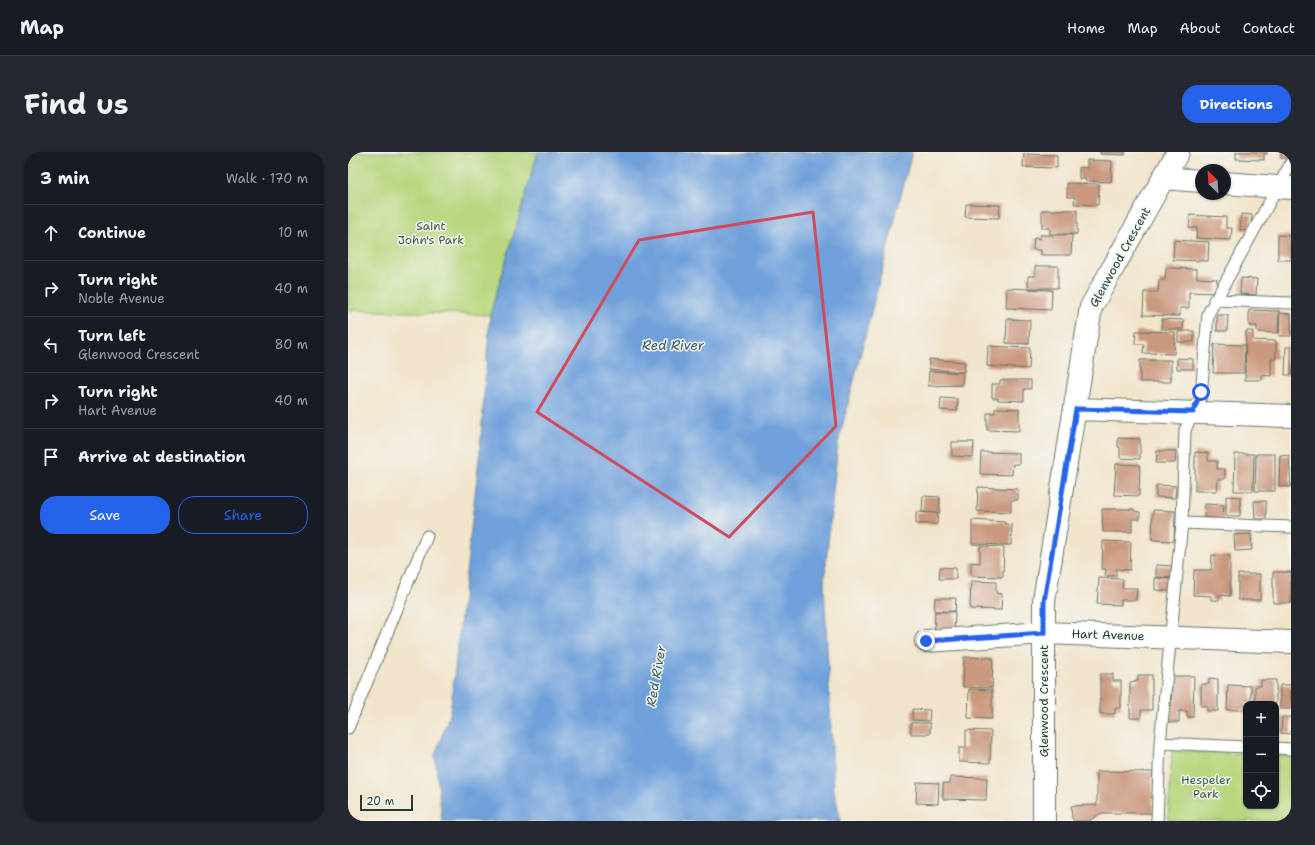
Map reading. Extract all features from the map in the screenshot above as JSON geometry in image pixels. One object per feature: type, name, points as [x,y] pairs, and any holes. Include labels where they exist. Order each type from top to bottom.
[{"type":"street","name":"Glenwood Crescent","points":[[1044,821],[1044,601],[1076,409],[1091,307],[1178,152]]},
{"type":"street","points":[[1163,178],[1195,181]]},
{"type":"street","points":[[1231,184],[1284,188]]},
{"type":"street","points":[[1076,409],[1291,416]]},
{"type":"street","name":"Hart Avenue","points":[[926,641],[1044,633],[1291,642]]},
{"type":"lane","points":[[1158,821],[1160,743],[1172,637],[1182,522],[1185,430],[1201,396],[1208,314],[1214,300],[1284,188],[1291,163]]},
{"type":"lane","points":[[1214,300],[1291,303]]},
{"type":"lane","points":[[1182,522],[1291,527]]},
{"type":"lane","points":[[348,728],[427,536]]},
{"type":"lane","points":[[1160,743],[1243,747]]},
{"type":"lane","points":[[1279,748],[1291,749]]},
{"type":"highlighted area","points":[[813,212],[836,426],[729,537],[537,412],[639,240]]},
{"type":"green space","name":"Saint John's Park","points":[[348,152],[538,152],[490,315],[348,310]]},
{"type":"green space","name":"Hespeler Park","points":[[1172,751],[1243,754],[1243,809],[1279,809],[1279,756],[1291,756],[1291,821],[1168,821]]},
{"type":"water","name":"Red River","points":[[538,152],[912,152],[838,443],[824,583],[834,791],[841,821],[442,821],[435,755],[450,713],[480,450],[490,315]]},
{"type":"building","points":[[1100,152],[1125,152],[1125,155],[1100,154]]},
{"type":"building","points":[[1236,152],[1267,152],[1267,154],[1264,154],[1264,160],[1236,159]]},
{"type":"building","points":[[1281,152],[1291,152],[1291,158],[1281,158]]},
{"type":"building","points":[[1024,154],[1057,155],[1057,168],[1023,167]]},
{"type":"building","points":[[1087,160],[1112,161],[1111,182],[1085,181],[1086,179],[1079,179],[1079,167],[1087,168]]},
{"type":"building","points":[[1067,183],[1099,184],[1098,205],[1074,204],[1075,197],[1067,197]]},
{"type":"building","points":[[966,204],[1000,205],[999,218],[965,217]]},
{"type":"building","points":[[1042,210],[1077,210],[1077,234],[1050,234],[1050,228],[1042,228]]},
{"type":"building","points":[[1241,214],[1252,215],[1250,231],[1240,230]]},
{"type":"building","points":[[1190,215],[1226,217],[1226,228],[1232,228],[1231,240],[1196,238],[1197,228],[1189,228]]},
{"type":"building","points":[[1040,235],[1072,235],[1071,255],[1041,255],[1041,250],[1033,250],[1034,238],[1040,239]]},
{"type":"building","points":[[1278,235],[1291,236],[1291,260],[1278,260]]},
{"type":"building","points":[[1174,240],[1209,242],[1208,261],[1173,260]]},
{"type":"building","points":[[1035,266],[1058,266],[1058,288],[1028,288],[1028,276],[1035,276]]},
{"type":"building","points":[[1166,268],[1197,269],[1197,278],[1217,279],[1217,293],[1189,292],[1189,308],[1180,308],[1180,316],[1143,315],[1144,292],[1158,292],[1159,280],[1165,280]]},
{"type":"building","points":[[1241,278],[1257,279],[1256,295],[1240,294]]},
{"type":"building","points":[[1007,288],[1052,290],[1051,310],[1006,308]]},
{"type":"building","points":[[1249,310],[1279,311],[1278,333],[1257,332],[1257,326],[1249,326]]},
{"type":"building","points":[[1280,313],[1291,314],[1291,336],[1279,336]]},
{"type":"building","points":[[1217,315],[1228,315],[1227,331],[1217,331]]},
{"type":"building","points":[[1007,319],[1030,320],[1029,344],[1006,343]]},
{"type":"building","points":[[1162,319],[1184,320],[1183,329],[1161,329]]},
{"type":"building","points":[[1136,331],[1175,332],[1174,354],[1143,353],[1144,344],[1135,344]]},
{"type":"building","points":[[1178,331],[1194,331],[1194,342],[1178,342]]},
{"type":"building","points":[[1246,331],[1253,331],[1253,340],[1276,341],[1276,359],[1271,359],[1271,376],[1262,375],[1262,380],[1245,380]]},
{"type":"building","points":[[1214,344],[1245,345],[1244,373],[1213,373]]},
{"type":"building","points":[[988,346],[1030,348],[1029,369],[987,366]]},
{"type":"building","points":[[1286,347],[1291,347],[1291,375],[1285,375]]},
{"type":"building","points":[[1177,358],[1193,359],[1193,369],[1177,369]]},
{"type":"building","points":[[929,359],[965,362],[964,372],[929,369]]},
{"type":"building","points":[[1140,360],[1171,360],[1171,382],[1140,382]]},
{"type":"building","points":[[929,371],[963,373],[962,385],[928,386]]},
{"type":"building","points":[[1000,380],[1031,380],[1031,389],[1024,389],[1024,401],[998,400],[998,398],[992,398],[992,384],[1000,384]]},
{"type":"building","points":[[941,398],[958,399],[957,411],[940,410]]},
{"type":"building","points":[[995,408],[1019,409],[1019,431],[987,430],[987,413],[995,413]]},
{"type":"building","points":[[1118,438],[1140,439],[1140,459],[1120,458]]},
{"type":"building","points":[[952,442],[974,442],[973,457],[952,456]]},
{"type":"building","points":[[1157,451],[1176,451],[1175,463],[1156,463]]},
{"type":"building","points":[[981,452],[1019,453],[1019,464],[1013,464],[1012,475],[980,474]]},
{"type":"building","points":[[1195,452],[1208,453],[1208,461],[1217,461],[1217,469],[1225,469],[1225,479],[1218,479],[1217,491],[1195,491]]},
{"type":"building","points":[[1235,454],[1254,454],[1253,491],[1234,491]]},
{"type":"building","points":[[1256,454],[1275,454],[1275,491],[1255,491]]},
{"type":"building","points":[[1280,455],[1289,456],[1291,487],[1279,486]]},
{"type":"building","points":[[1116,464],[1140,465],[1139,496],[1114,495]]},
{"type":"building","points":[[1156,485],[1176,486],[1175,498],[1156,497]]},
{"type":"building","points":[[978,487],[1018,489],[1018,500],[1011,500],[1011,512],[977,511]]},
{"type":"building","points":[[923,496],[940,497],[939,513],[922,512]]},
{"type":"building","points":[[1226,496],[1240,497],[1240,516],[1226,516]]},
{"type":"building","points":[[1254,501],[1266,501],[1266,519],[1255,519]]},
{"type":"building","points":[[1205,504],[1224,505],[1223,519],[1204,517]]},
{"type":"building","points":[[1102,509],[1134,509],[1134,511],[1140,512],[1140,519],[1132,519],[1132,532],[1103,532]]},
{"type":"building","points":[[1153,510],[1175,511],[1174,541],[1152,540]]},
{"type":"building","points":[[916,512],[938,513],[937,524],[916,524]]},
{"type":"building","points":[[972,520],[1005,522],[1005,524],[1012,525],[1011,545],[972,544]]},
{"type":"building","points":[[1251,534],[1252,550],[1235,551],[1234,535]]},
{"type":"building","points":[[1103,541],[1131,542],[1130,570],[1116,569],[1116,576],[1105,576],[1106,569],[1102,569]]},
{"type":"building","points":[[980,546],[1004,547],[1003,577],[971,576],[971,562],[980,563]]},
{"type":"building","points":[[1212,555],[1230,556],[1230,596],[1219,595],[1219,600],[1211,600],[1211,596],[1193,595],[1194,570],[1211,570]]},
{"type":"building","points":[[1156,565],[1175,566],[1175,578],[1156,577]]},
{"type":"building","points":[[940,567],[956,568],[956,579],[939,579]]},
{"type":"building","points":[[1273,572],[1291,572],[1291,603],[1273,603]]},
{"type":"building","points":[[1238,574],[1260,574],[1260,600],[1238,600]]},
{"type":"building","points":[[1099,578],[1123,579],[1122,588],[1137,588],[1136,600],[1121,600],[1121,605],[1097,604]]},
{"type":"building","points":[[1155,578],[1174,579],[1174,591],[1155,590]]},
{"type":"building","points":[[971,581],[996,582],[996,593],[1002,594],[1001,610],[970,609]]},
{"type":"building","points":[[935,598],[956,598],[955,611],[934,611]]},
{"type":"building","points":[[935,612],[955,612],[954,637],[934,637]]},
{"type":"building","points":[[964,657],[993,658],[992,688],[963,687]]},
{"type":"building","points":[[1100,674],[1113,674],[1113,681],[1121,681],[1121,708],[1115,708],[1115,714],[1100,714]]},
{"type":"building","points":[[1138,675],[1152,675],[1152,710],[1141,710],[1141,718],[1130,718],[1130,682],[1138,681]]},
{"type":"building","points":[[1172,676],[1194,676],[1193,717],[1187,717],[1187,711],[1179,711],[1179,722],[1166,722],[1167,706],[1171,706]]},
{"type":"building","points":[[1209,678],[1218,679],[1218,711],[1207,711],[1207,706],[1201,706],[1201,684],[1209,684]]},
{"type":"building","points":[[1261,680],[1276,680],[1276,701],[1255,701],[1255,686],[1261,686]]},
{"type":"building","points":[[1228,685],[1251,686],[1251,701],[1243,701],[1243,710],[1227,710]]},
{"type":"building","points":[[1280,685],[1291,685],[1291,709],[1280,709]]},
{"type":"building","points":[[969,689],[992,690],[992,719],[968,718]]},
{"type":"building","points":[[912,709],[930,710],[929,721],[912,720]]},
{"type":"building","points":[[1282,717],[1291,717],[1291,734],[1281,733]]},
{"type":"building","points":[[911,723],[930,723],[930,734],[911,734]]},
{"type":"building","points":[[966,730],[991,731],[990,763],[959,762],[959,748],[966,748]]},
{"type":"building","points":[[1097,771],[1153,772],[1153,813],[1101,813],[1089,821],[1074,821],[1072,818],[1071,806],[1097,805]]},
{"type":"building","points":[[950,777],[987,778],[986,800],[943,799],[943,783],[950,783]]},
{"type":"building","points":[[917,782],[939,783],[938,804],[916,803]]},
{"type":"route","points":[[926,641],[1044,633],[1044,601],[1076,409],[1193,412],[1201,396],[1201,392]]}]
